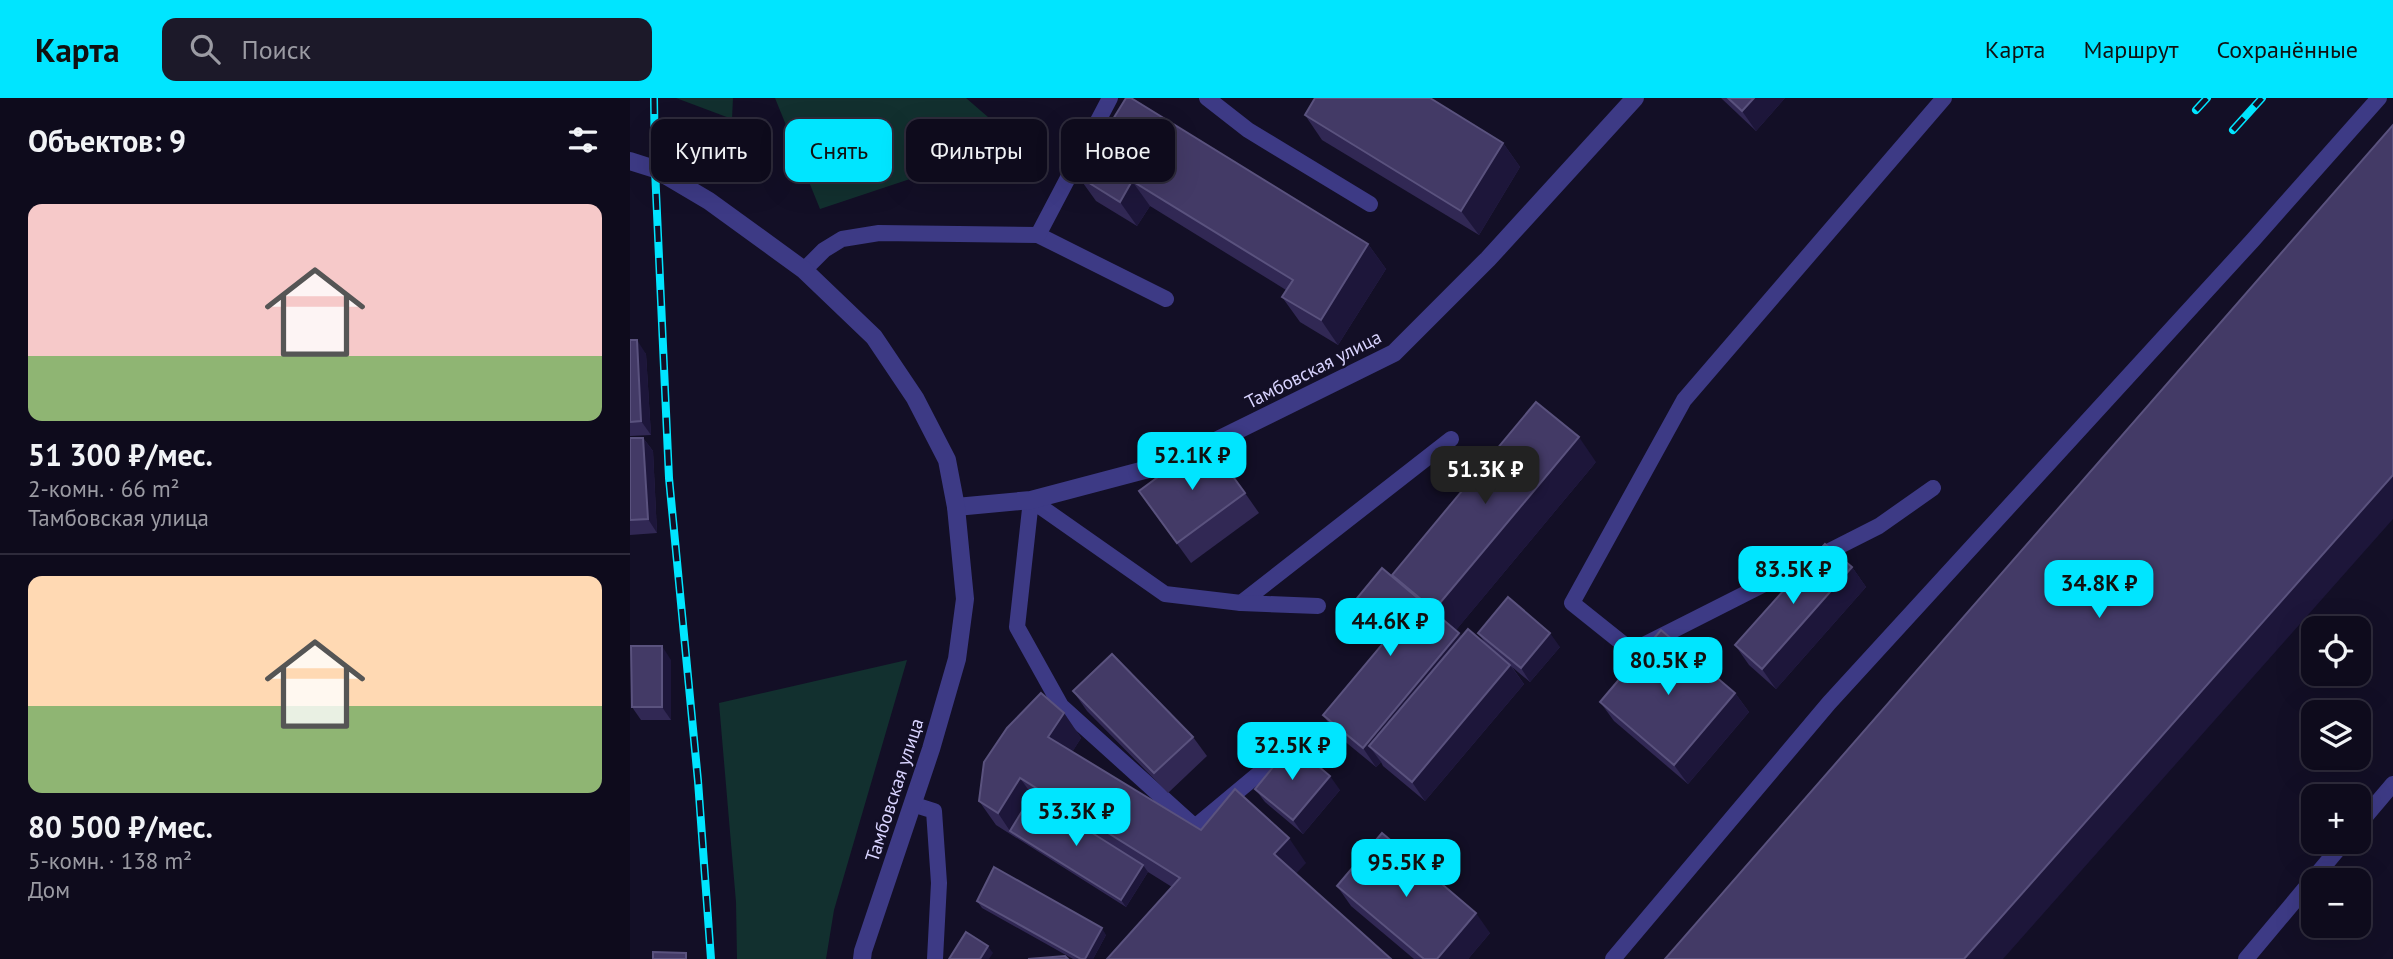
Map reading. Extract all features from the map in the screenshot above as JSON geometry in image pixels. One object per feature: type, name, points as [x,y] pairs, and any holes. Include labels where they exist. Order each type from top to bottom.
[{"type":"street","name":"Тамбовская улица","points":[[956,507],[1031,500],[1171,463],[1394,353],[1488,259],[1635,98]]},
{"type":"street","name":"Тамбовская улица","points":[[630,161],[654,169],[709,201],[804,270],[874,337],[915,398],[947,460],[956,507],[965,599],[957,659],[931,749],[862,959]]},
{"type":"lane","points":[[1038,235],[1111,98]]},
{"type":"lane","points":[[1207,98],[1248,130],[1370,204]]},
{"type":"lane","points":[[1933,488],[1879,526],[1632,651],[1572,603],[1684,400],[1944,98]]},
{"type":"lane","points":[[1613,959],[1829,703],[2253,240],[2379,98]]},
{"type":"lane","points":[[804,270],[824,250],[842,239],[879,233],[1038,235],[1166,299]]},
{"type":"lane","points":[[1241,603],[1451,439]]},
{"type":"lane","points":[[1268,765],[1195,827],[1061,706],[1017,627],[1031,500],[1165,594],[1241,603],[1318,606]]},
{"type":"lane","points":[[2371,810],[2393,783]]},
{"type":"lane","points":[[912,804],[934,811],[939,883],[935,959]]},
{"type":"lane","points":[[2246,959],[2334,854]]},
{"type":"green space","points":[[676,98],[733,98],[732,119]]},
{"type":"green space","points":[[775,98],[966,98],[990,119],[906,119],[906,180],[820,209],[809,182],[892,182],[892,119],[785,119],[785,123]]},
{"type":"green space","points":[[907,660],[834,910],[826,959],[737,959],[736,902],[719,703]]},
{"type":"building","points":[[1126,98],[1131,98],[1165,119],[1113,119]]},
{"type":"building","points":[[1315,98],[1430,98],[1503,143],[1461,211],[1305,115]]},
{"type":"building","points":[[1728,98],[1754,98],[1742,111]]},
{"type":"building","points":[[1175,125],[1368,244],[1321,320],[1282,297],[1293,280],[1134,182],[1175,182]]},
{"type":"building","points":[[2393,125],[2393,475],[1964,959],[1665,959]]},
{"type":"building","points":[[1088,182],[1131,182],[1120,202]]},
{"type":"building","points":[[630,340],[637,340],[641,421],[630,422]]},
{"type":"building","points":[[1536,402],[1579,437],[1434,610],[1392,575]]},
{"type":"building","points":[[630,438],[643,438],[648,519],[630,520]]},
{"type":"building","points":[[1207,441],[1245,493],[1177,543],[1139,491]]},
{"type":"building","points":[[1825,544],[1852,567],[1762,669],[1735,645]]},
{"type":"building","points":[[1382,568],[1459,633],[1363,748],[1323,715],[1391,634],[1353,603]]},
{"type":"building","points":[[1508,597],[1550,633],[1521,668],[1478,633]]},
{"type":"building","points":[[1468,629],[1510,665],[1412,782],[1369,746]]},
{"type":"building","points":[[1661,630],[1735,693],[1674,765],[1600,702]]},
{"type":"building","points":[[631,646],[662,646],[662,707],[632,707]]},
{"type":"building","points":[[1112,654],[1193,737],[1154,773],[1073,691]]},
{"type":"building","points":[[1041,693],[1064,713],[1048,737],[1201,830],[1235,789],[1289,838],[1274,854],[1391,959],[1107,959],[1180,878],[1020,778],[998,813],[979,801],[984,762],[1007,728]]},
{"type":"building","points":[[1292,744],[1330,776],[1293,820],[1255,789]]},
{"type":"building","points":[[1032,795],[1143,865],[1121,900],[1010,831]]},
{"type":"building","points":[[1382,833],[1476,913],[1437,959],[1424,959],[1337,886]]},
{"type":"building","points":[[994,867],[1102,928],[1085,959],[977,901]]},
{"type":"building","points":[[966,932],[988,946],[980,959],[949,959]]},
{"type":"building","points":[[653,952],[686,953],[686,959],[653,959]]},
{"type":"building","points":[[1065,956],[1068,959],[1028,959]]},
{"type":"railway","points":[[654,98],[669,478],[698,781],[711,959]]},
{"type":"railway","points":[[2196,110],[2207,98]]},
{"type":"railway","points":[[2233,130],[2262,98]]}]
